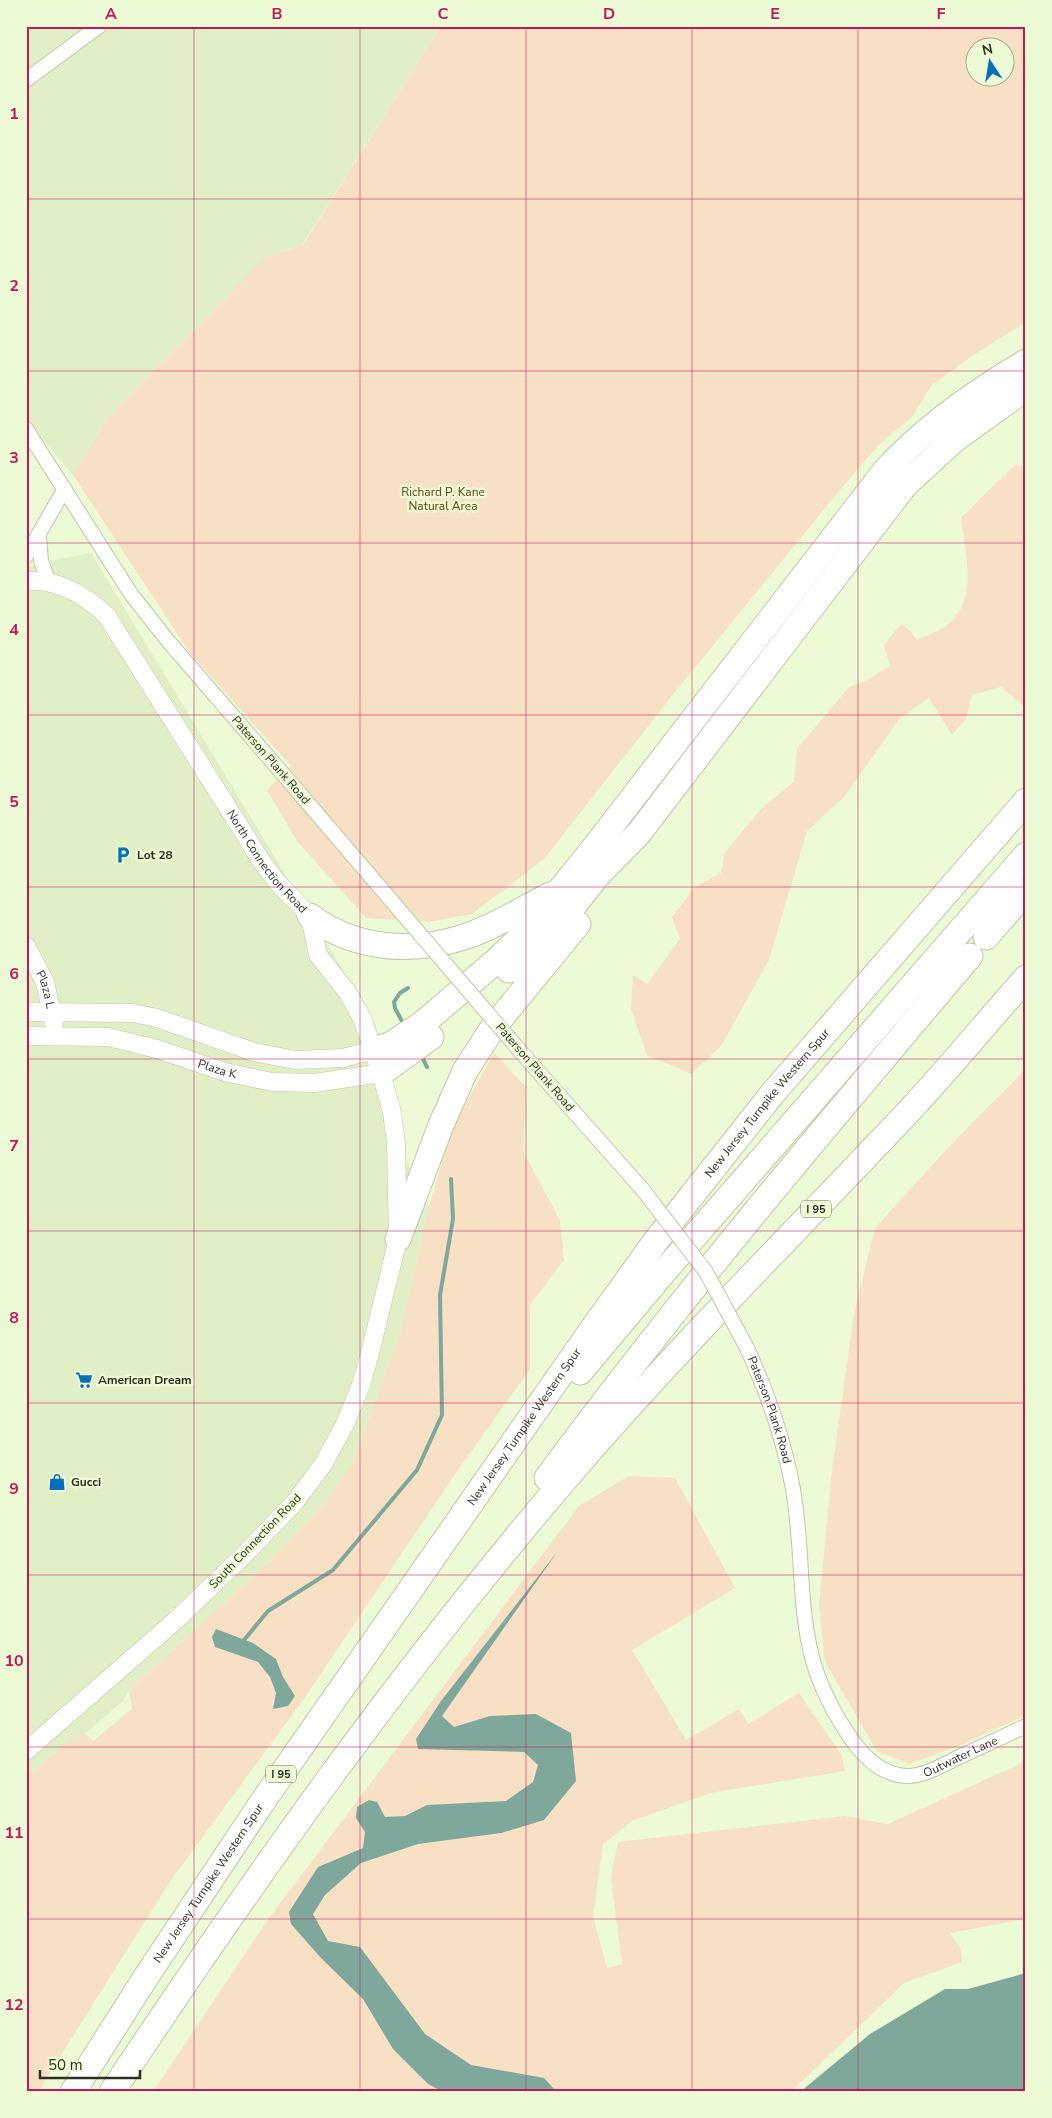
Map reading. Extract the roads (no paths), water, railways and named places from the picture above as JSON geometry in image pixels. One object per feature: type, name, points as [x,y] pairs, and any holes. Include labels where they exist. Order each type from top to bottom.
[{"type":"highway","points":[[426,1031],[509,949],[561,889],[900,455],[942,419],[1026,362]]},
{"type":"highway","points":[[389,1055],[426,1031],[559,924],[598,876],[639,832],[892,500],[923,467],[975,424],[1026,388]]},
{"type":"highway","points":[[975,424],[1026,402]]},
{"type":"highway","name":"New Jersey Turnpike Western Spur","points":[[73,2092],[144,1980],[258,1808],[616,1296],[697,1188],[791,1072],[1026,801]]},
{"type":"highway","points":[[398,1239],[447,1111],[474,1055],[492,1029],[612,880],[639,832]]},
{"type":"highway","points":[[499,1463],[531,1432],[644,1295],[1026,855]]},
{"type":"highway","points":[[310,916],[333,932],[360,942],[386,946],[427,945],[454,940],[481,931],[561,889]]},
{"type":"highway","points":[[986,937],[1026,891]]},
{"type":"highway","points":[[482,1579],[507,1531],[617,1385],[831,1120],[970,956]]},
{"type":"highway","name":"I 95","points":[[112,2092],[287,1835],[482,1579],[580,1462],[684,1346],[912,1107],[1026,978]]},
{"type":"street","points":[[26,80],[99,26]]},
{"type":"street","name":"Paterson Plank Road","points":[[26,429],[143,610],[168,641],[520,1051],[643,1190],[706,1272],[747,1348],[774,1415],[792,1484],[799,1525],[808,1636],[814,1663],[829,1700],[851,1738],[870,1761],[893,1773]]},
{"type":"street","points":[[26,556],[39,537],[64,490]]},
{"type":"street","points":[[39,537],[40,561],[49,583]]},
{"type":"street","name":"North Connection Road","points":[[26,581],[49,583],[81,595],[107,616],[262,862],[276,881],[310,916],[318,955],[348,993],[389,1055],[396,1144],[398,1239]]},
{"type":"street","name":"Plaza L","points":[[26,946],[45,982],[57,1036]]},
{"type":"street","points":[[26,1012],[133,1013],[157,1018],[254,1052],[295,1060],[389,1055]]},
{"type":"street","name":"Plaza K","points":[[26,1036],[108,1037],[157,1049],[233,1074],[272,1082],[315,1083],[389,1055]]},
{"type":"street","name":"South Connection Road","points":[[28,1749],[175,1621],[279,1520],[310,1483],[324,1463],[357,1398],[370,1357],[398,1239]]},
{"type":"street","name":"Outwater Lane","points":[[893,1773],[908,1776],[923,1773],[1026,1726]]},
{"type":"water","points":[[558,1551],[442,1716],[454,1727],[490,1716],[536,1714],[571,1733],[576,1781],[544,1820],[501,1833],[418,1844],[361,1863],[325,1895],[313,1914],[328,1941],[360,1947],[425,2034],[471,2065],[544,2078],[557,2092],[443,2092],[428,2084],[393,2049],[363,1999],[321,1958],[291,1924],[289,1912],[318,1867],[363,1848],[365,1832],[356,1818],[357,1807],[369,1800],[377,1802],[385,1817],[405,1816],[427,1805],[506,1801],[533,1782],[538,1765],[524,1752],[418,1749],[416,1739],[441,1701]]},
{"type":"water","points":[[216,1629],[253,1643],[276,1659],[283,1677],[295,1696],[288,1706],[273,1709],[276,1693],[270,1677],[258,1662],[215,1647],[212,1637]]},
{"type":"water","points":[[1026,1973],[1026,2092],[800,2092],[870,2034],[945,1989],[968,1989]]},
{"type":"waterway","points":[[404,1025],[394,1002],[400,993],[408,988]]},
{"type":"waterway","points":[[421,1055],[427,1067]]},
{"type":"waterway","points":[[244,1643],[244,1640],[268,1611],[333,1570],[417,1470],[442,1415],[440,1295],[453,1219],[451,1179]]},
{"type":"place","name":"Lot 28","points":[[123,855]]},
{"type":"place","name":"American Dream","points":[[84,1380]]},
{"type":"place","name":"Gucci","points":[[57,1482]]},
{"type":"park label","name":"Richard P. Kane Natural Area","points":[[443,499]]}]
